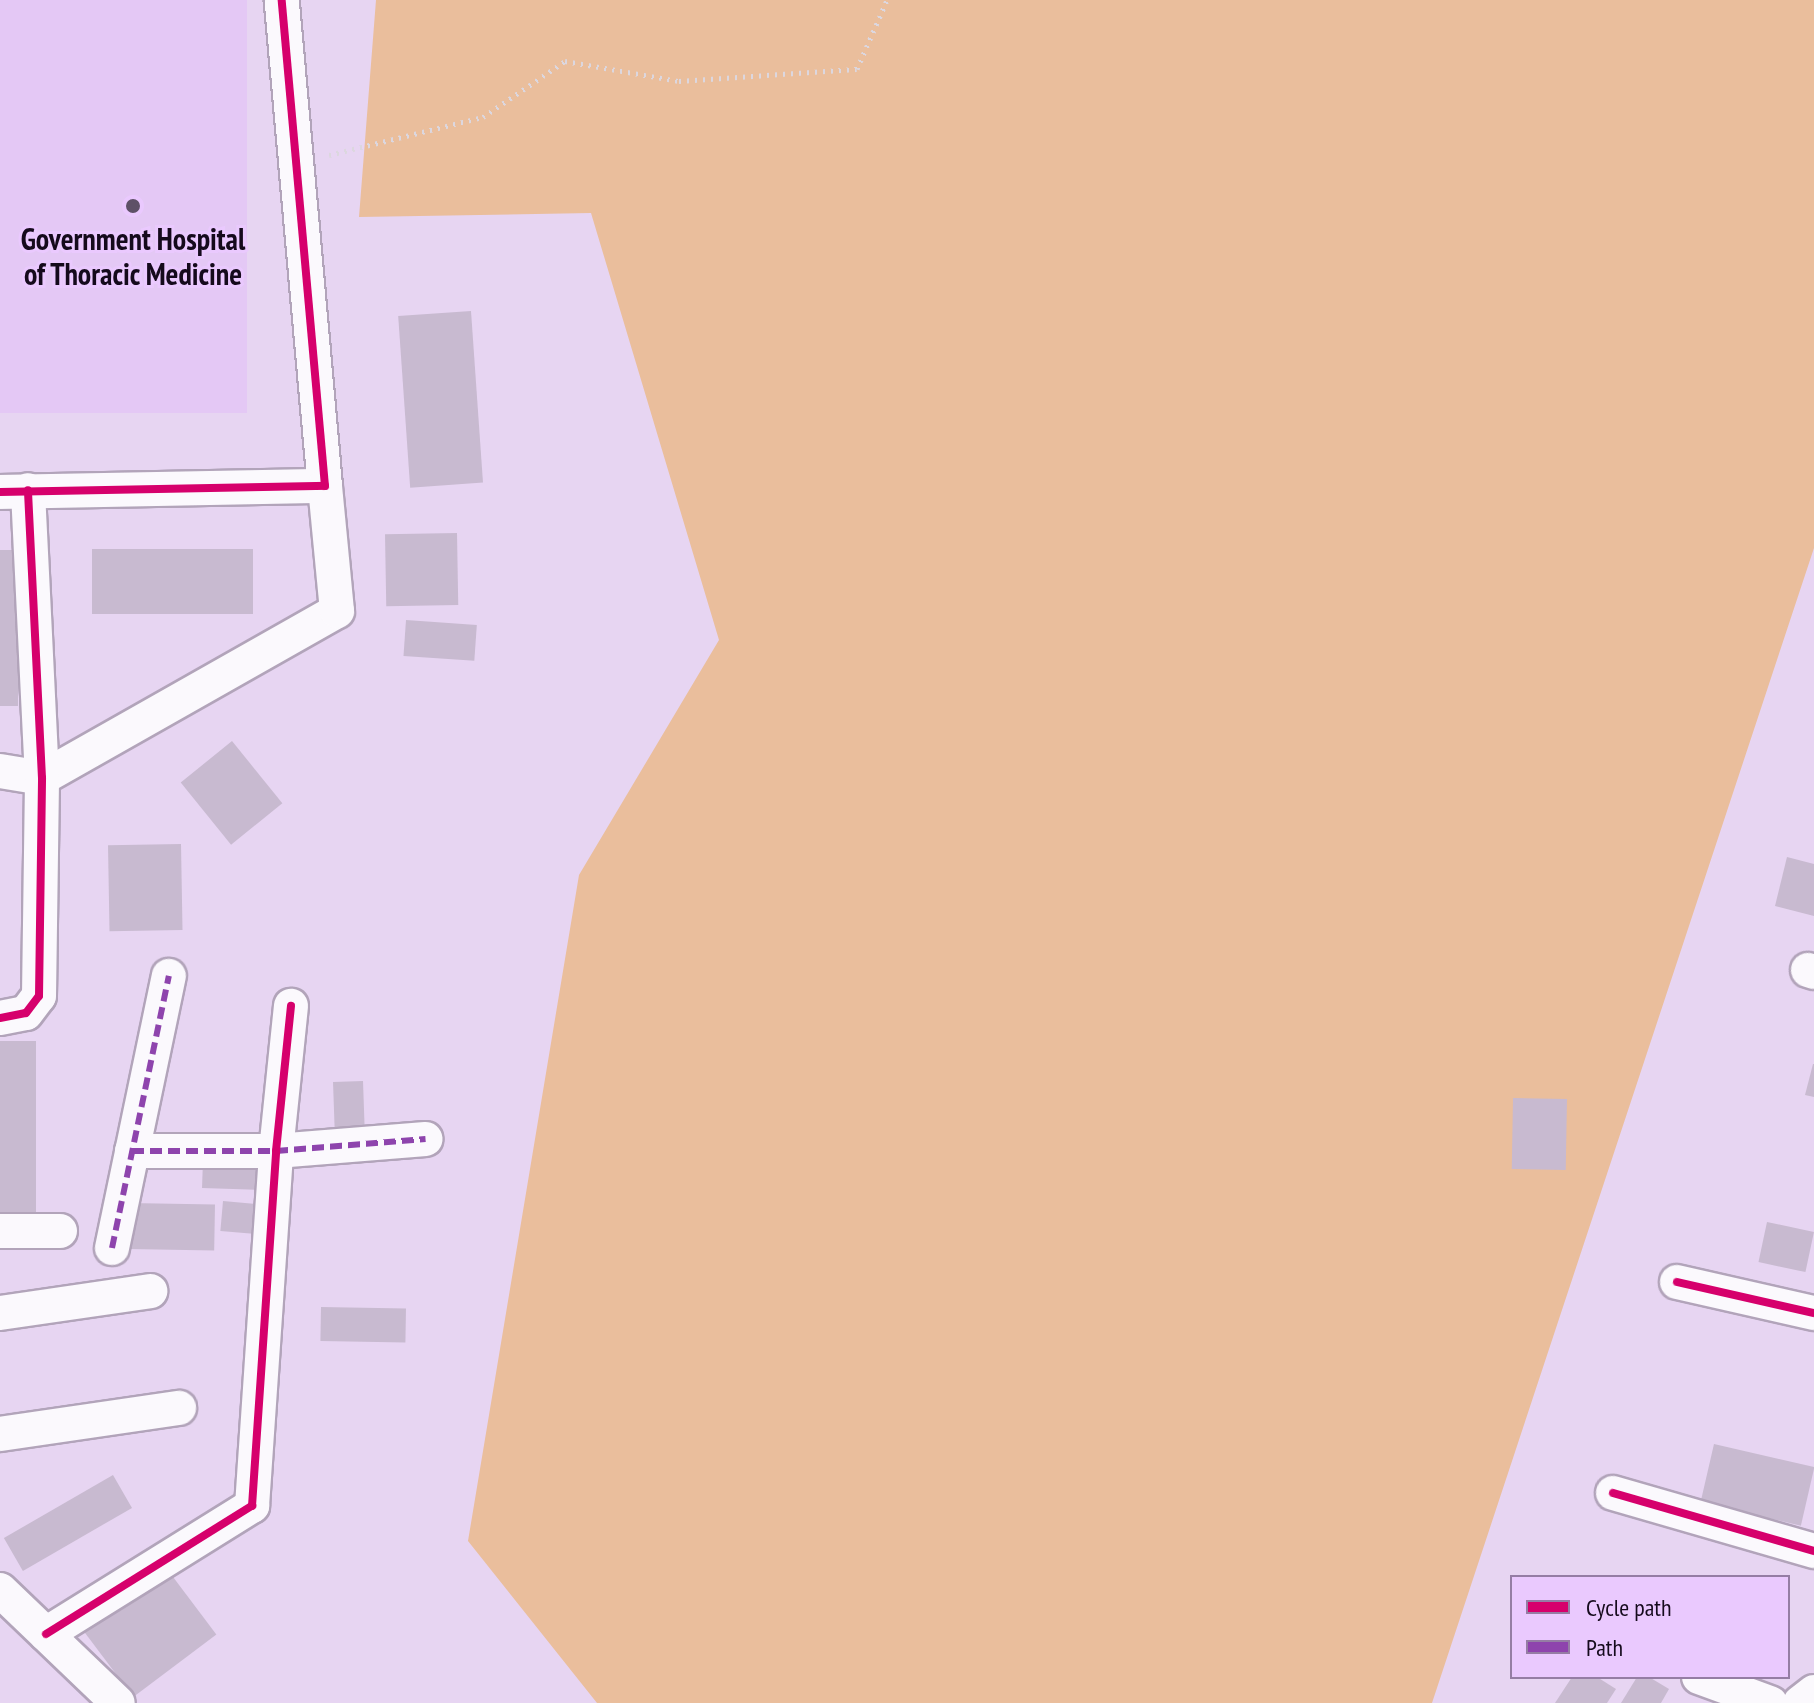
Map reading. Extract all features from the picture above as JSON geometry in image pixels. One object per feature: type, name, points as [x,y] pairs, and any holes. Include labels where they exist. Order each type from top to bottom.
[{"type":"street","points":[[0,771],[42,778],[337,611],[282,0]]},
{"type":"street","points":[[0,1018],[26,1013],[39,996],[42,778],[14,491],[325,486]]},
{"type":"street","points":[[112,1248],[169,976]]},
{"type":"street","points":[[46,1634],[252,1506],[276,1151],[291,1006]]},
{"type":"street","points":[[132,1151],[276,1151],[426,1139]]},
{"type":"street","points":[[0,1231],[60,1231]]},
{"type":"street","points":[[1677,1282],[1814,1313]]},
{"type":"street","points":[[0,1313],[150,1291]]},
{"type":"street","points":[[0,1434],[179,1408]]},
{"type":"street","points":[[1613,1493],[1814,1551]]},
{"type":"street","points":[[0,1590],[118,1703]]},
{"type":"street","points":[[1704,1679],[1770,1703]]},
{"type":"street","points":[[1800,1703],[1814,1692]]},
{"type":"path","points":[[297,163],[483,117],[565,61],[679,81],[857,69],[887,0]]},
{"type":"shaded area","name":"Government Hospital of Thoracic Medicine","points":[[0,0],[247,0],[247,413],[0,413]]},
{"type":"shaded area","points":[[376,0],[1814,0],[1814,548],[1432,1703],[597,1703],[468,1541],[579,875],[719,640],[591,213],[359,217]]},
{"type":"building","points":[[471,311],[483,483],[410,488],[398,316]]},
{"type":"building","points":[[457,533],[458,605],[386,606],[385,534]]},
{"type":"building","points":[[92,549],[253,549],[253,614],[92,614]]},
{"type":"building","points":[[0,550],[18,550],[18,706],[0,706]]},
{"type":"building","points":[[406,620],[477,625],[474,661],[403,656]]},
{"type":"building","points":[[232,741],[282,803],[231,845],[181,783]]},
{"type":"building","points":[[181,844],[183,930],[110,931],[108,845]]},
{"type":"building","points":[[1787,857],[1814,864],[1814,916],[1775,906]]},
{"type":"building","points":[[0,1041],[36,1041],[36,1215],[0,1215]]},
{"type":"building","points":[[1814,1064],[1814,1097],[1805,1095]]},
{"type":"building","points":[[363,1081],[365,1130],[335,1131],[333,1082]]},
{"type":"building","points":[[1513,1098],[1567,1099],[1566,1170],[1512,1169]]},
{"type":"building","points":[[203,1160],[262,1162],[261,1190],[202,1188]]},
{"type":"building","points":[[223,1201],[268,1205],[265,1235],[220,1231]]},
{"type":"building","points":[[129,1203],[215,1205],[214,1250],[128,1249]]},
{"type":"building","points":[[1767,1222],[1814,1232],[1805,1272],[1758,1262]]},
{"type":"building","points":[[321,1307],[406,1308],[405,1342],[320,1341]]},
{"type":"building","points":[[1714,1444],[1814,1467],[1801,1526],[1701,1502]]},
{"type":"building","points":[[113,1475],[132,1508],[23,1571],[4,1538]]},
{"type":"building","points":[[164,1565],[216,1634],[133,1697],[81,1628]]},
{"type":"building","points":[[1571,1679],[1600,1679],[1616,1689],[1607,1703],[1555,1703]]},
{"type":"building","points":[[1636,1679],[1652,1679],[1669,1689],[1661,1703],[1621,1703]]},
{"type":"marked path","points":[[112,1248],[169,976]]},
{"type":"marked path","points":[[132,1151],[276,1151],[426,1139]]},
{"type":"cycle path","points":[[0,492],[325,486],[282,0]]},
{"type":"cycle path","points":[[0,1018],[26,1013],[39,996],[42,778],[28,490]]},
{"type":"cycle path","points":[[46,1634],[252,1506],[276,1151],[291,1006]]},
{"type":"cycle path","points":[[1677,1282],[1814,1313]]},
{"type":"cycle path","points":[[1613,1493],[1814,1551]]},
{"type":"place","name":"Government Hospital of Thoracic Medicine","points":[[133,206]]}]
